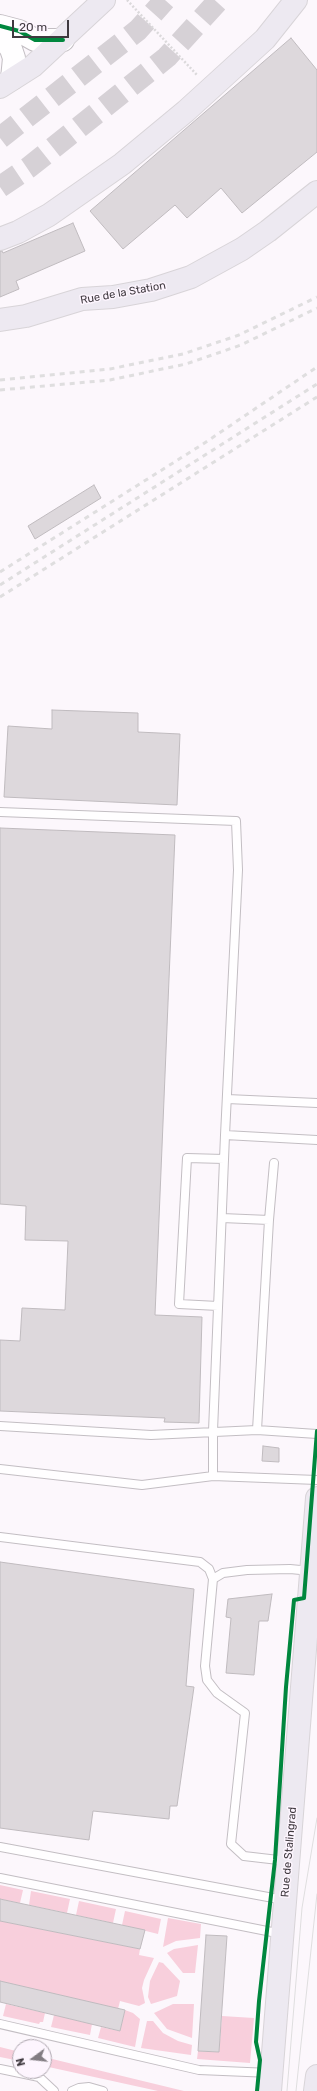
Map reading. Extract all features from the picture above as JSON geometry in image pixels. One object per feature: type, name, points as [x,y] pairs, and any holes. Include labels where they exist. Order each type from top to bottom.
[{"type":"main road","points":[[6,83],[33,66],[63,40],[104,0]]},
{"type":"main road","points":[[0,239],[18,232],[49,215],[122,164],[186,111],[265,39],[296,0]]},
{"type":"main road","name":"Rue de la Station","points":[[0,320],[26,316],[82,299],[113,297],[152,290],[191,277],[242,248],[273,227],[317,192]]},
{"type":"main road","name":"Rue de Stalingrad","points":[[271,2082],[282,1934],[290,1861],[312,1610],[311,1571],[317,1498]]},
{"type":"main road","points":[[315,2091],[317,2076]]},
{"type":"street","points":[[0,26],[19,31],[35,40],[63,40]]},
{"type":"street","points":[[0,34],[11,49],[14,58],[6,83]]},
{"type":"lane","points":[[0,812],[236,821],[238,870],[224,1159],[213,1431],[213,1476]]},
{"type":"lane","points":[[227,1099],[317,1103]]},
{"type":"lane","points":[[225,1135],[317,1140]]},
{"type":"lane","points":[[218,1306],[179,1304],[187,1158],[224,1159]]},
{"type":"lane","points":[[257,1430],[269,1220],[274,1163]]},
{"type":"lane","points":[[222,1218],[269,1220]]},
{"type":"lane","points":[[0,1426],[151,1435],[257,1430],[317,1434]]},
{"type":"lane","points":[[0,1469],[142,1485],[213,1476],[317,1480]]},
{"type":"lane","points":[[0,1537],[200,1562],[208,1569],[214,1579],[205,1666],[207,1680],[217,1693],[245,1713],[231,1844],[244,1856],[290,1861]]},
{"type":"lane","points":[[214,1579],[223,1573],[247,1570],[290,1569],[311,1571]]},
{"type":"lane","points":[[0,1847],[285,1900]]},
{"type":"lane","points":[[0,1878],[282,1934]]},
{"type":"lane","points":[[0,2024],[200,2070],[271,2082]]},
{"type":"lane","points":[[0,2069],[40,2077],[54,2091]]},
{"type":"lane","points":[[72,2091],[78,2088],[89,2087],[103,2091]]},
{"type":"path","points":[[126,0],[195,73]]},
{"type":"shaded area","points":[[0,1885],[23,1890],[20,1903],[0,1899]]},
{"type":"shaded area","points":[[31,1891],[70,1899],[67,1913],[29,1905]]},
{"type":"shaded area","points":[[79,1901],[116,1909],[113,1923],[76,1915]]},
{"type":"shaded area","points":[[125,1911],[161,1919],[158,1934],[122,1925]]},
{"type":"shaded area","points":[[168,1918],[201,1924],[200,1938],[176,1941],[163,1947]]},
{"type":"shaded area","points":[[0,1921],[140,1949],[139,1955],[154,1958],[142,1988],[145,2003],[139,2006],[120,2001],[118,2009],[0,1981]]},
{"type":"shaded area","points":[[198,1945],[195,1973],[183,1973],[167,1953],[174,1949]]},
{"type":"shaded area","points":[[159,1962],[163,1963],[180,1981],[177,1996],[151,2004],[148,1997],[150,1981]]},
{"type":"shaded area","points":[[6,2004],[45,2013],[43,2022],[40,2022],[39,2024],[3,2016]]},
{"type":"shaded area","points":[[173,2004],[194,2004],[192,2038],[167,2029],[154,2013]]},
{"type":"shaded area","points":[[125,2010],[133,2013],[140,2019],[135,2047],[98,2038],[101,2027],[120,2031]]},
{"type":"shaded area","points":[[54,2015],[92,2024],[90,2035],[51,2027]]},
{"type":"shaded area","points":[[222,2016],[254,2018],[250,2063],[197,2059],[198,2051],[219,2052]]},
{"type":"shaded area","points":[[147,2021],[153,2021],[163,2033],[178,2041],[192,2045],[191,2055],[141,2048]]},
{"type":"shaded area","points":[[0,2047],[12,2050],[12,2059],[0,2057]]},
{"type":"shaded area","points":[[52,2059],[184,2091],[158,2091],[52,2068]]},
{"type":"building","points":[[291,38],[317,70],[317,152],[242,213],[221,188],[187,218],[175,205],[123,249],[90,211]]},
{"type":"building","points":[[73,223],[85,251],[16,281],[19,289],[0,297],[0,251],[3,253]]},
{"type":"building","points":[[94,485],[101,498],[35,539],[28,526]]},
{"type":"building","points":[[52,710],[138,713],[138,732],[180,734],[177,805],[4,797],[8,726],[52,729]]},
{"type":"building","points":[[0,828],[175,835],[155,1315],[202,1317],[199,1423],[164,1422],[165,1418],[0,1411],[0,1340],[20,1341],[22,1308],[65,1310],[68,1241],[25,1240],[26,1206],[0,1204]]},
{"type":"building","points":[[263,1446],[279,1448],[279,1462],[262,1461]]},
{"type":"building","points":[[0,1562],[194,1589],[186,1686],[194,1687],[177,1806],[170,1806],[169,1819],[93,1811],[89,1840],[0,1828]]},
{"type":"building","points":[[272,1594],[268,1621],[259,1621],[254,1675],[226,1673],[231,1618],[226,1617],[228,1599]]},
{"type":"building","points":[[0,1899],[145,1930],[140,1949],[0,1921]]},
{"type":"building","points":[[206,1935],[227,1936],[219,2052],[198,2051]]},
{"type":"building","points":[[0,1981],[125,2010],[120,2031],[0,2002]]},
{"type":"tunnel","points":[[0,138],[138,30],[165,0]]},
{"type":"tunnel","points":[[0,187],[28,168],[167,57],[219,0]]},
{"type":"tram line","points":[[287,2091],[302,1908],[317,1818]]},
{"type":"tram line","points":[[296,2091],[317,1894]]},
{"type":"railway","points":[[0,380],[110,369],[183,354],[239,335],[317,297]]},
{"type":"railway","points":[[0,390],[110,380],[186,364],[241,345],[317,308]]},
{"type":"railway","points":[[0,572],[203,444],[317,367]]},
{"type":"railway","points":[[0,585],[317,384]]},
{"type":"railway","points":[[0,597],[317,397]]},
{"type":"cycle path","points":[[0,26],[19,31],[35,40],[63,40]]},
{"type":"cycle path","points":[[257,2091],[260,2060],[256,2042],[259,2001],[275,1860],[286,1687],[294,1600],[304,1598],[317,1431]]}]
